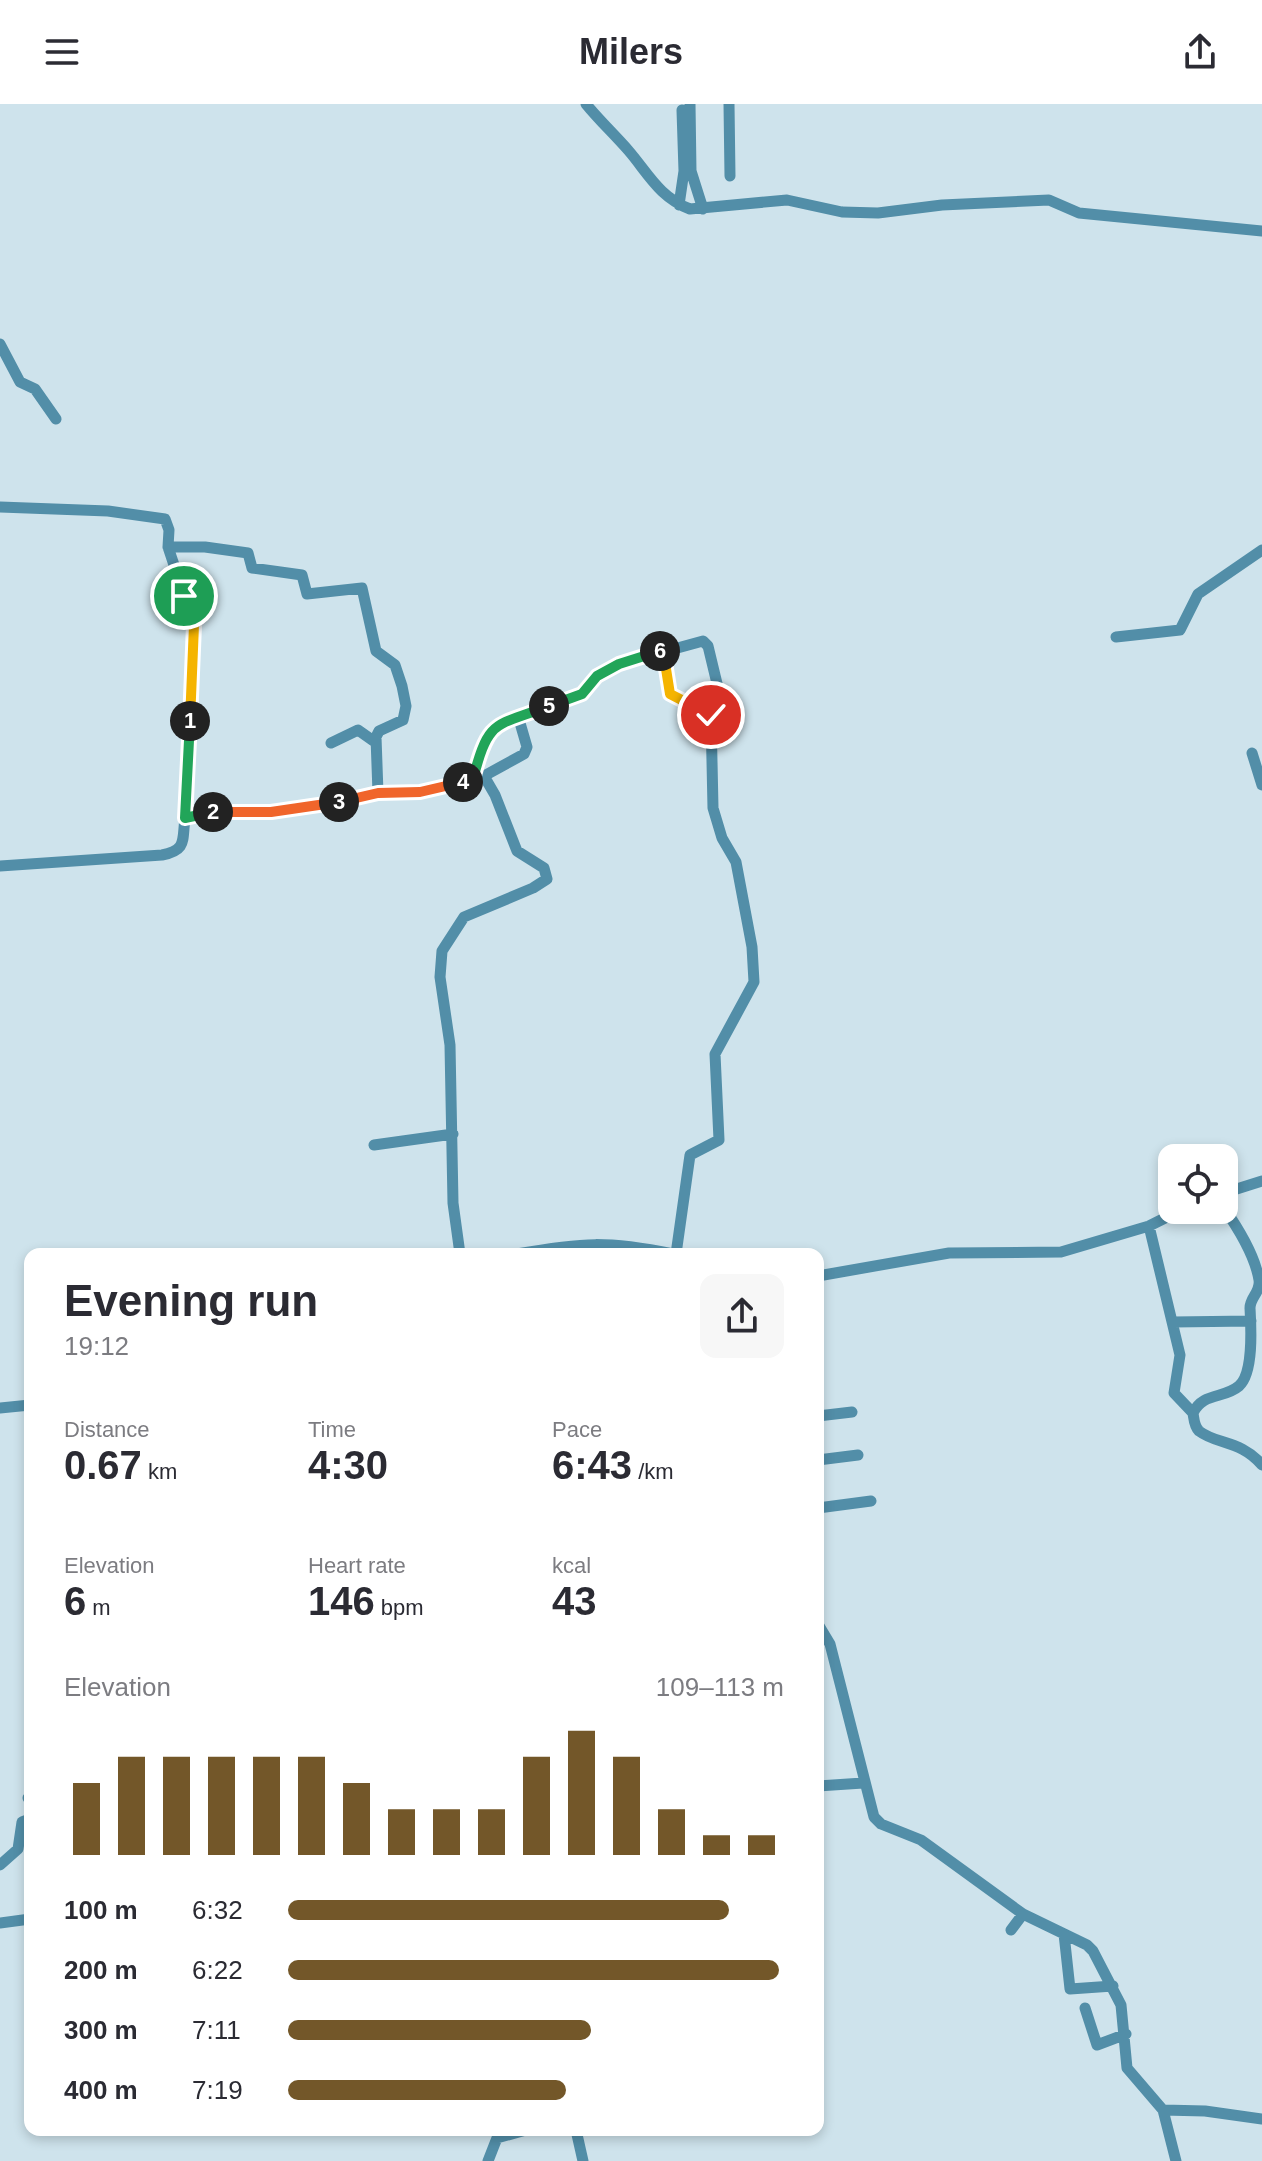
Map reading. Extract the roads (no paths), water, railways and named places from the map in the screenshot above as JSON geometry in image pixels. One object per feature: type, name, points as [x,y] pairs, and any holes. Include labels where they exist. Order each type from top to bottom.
[{"type":"street","points":[[586,104],[629,151],[652,184],[679,205],[703,209],[787,200],[842,212],[878,213],[942,205],[1049,200],[1079,213],[1262,231]]},
{"type":"street","points":[[729,104],[730,176]]},
{"type":"street","points":[[679,205],[684,171],[686,107]]},
{"type":"street","points":[[686,107],[691,171],[703,209]]},
{"type":"street","points":[[0,344],[3,359],[20,382],[35,389],[56,419]]},
{"type":"street","points":[[0,507],[108,511],[165,519],[169,530],[168,547],[194,625],[182,846],[176,852],[0,866]]},
{"type":"street","points":[[168,547],[205,547],[248,553],[252,568],[302,575],[307,594],[362,588],[376,651],[395,665],[406,706],[403,720],[379,731],[375,742],[378,793]]},
{"type":"street","points":[[1116,637],[1180,630],[1198,594],[1262,550]]},
{"type":"street","points":[[478,777],[487,734],[518,716],[578,696],[597,676],[619,664],[663,650],[706,642],[720,696]]},
{"type":"street","points":[[663,650],[670,694],[711,715],[713,808],[722,838],[736,862],[752,947],[754,982],[715,1054],[719,1140],[690,1155],[676,1248]]},
{"type":"street","points":[[185,818],[224,811],[271,812],[323,806],[378,793],[420,792],[478,777],[519,760],[524,754],[527,747],[518,716]]},
{"type":"street","points":[[331,743],[358,730],[375,742]]},
{"type":"street","points":[[1252,753],[1262,785]]},
{"type":"street","points":[[459,1248],[453,1203],[450,1045],[440,977],[442,951],[464,917],[547,879],[544,868],[517,851],[495,795],[478,777]]},
{"type":"street","points":[[374,1145],[453,1134]]},
{"type":"street","points":[[1238,1189],[1262,1181]]},
{"type":"street","points":[[824,1275],[949,1253],[1008,1250],[1053,1253],[1158,1222]]},
{"type":"street","points":[[1193,1413],[1202,1401],[1230,1391],[1245,1378],[1251,1302],[1258,1290],[1259,1279],[1235,1224]]},
{"type":"street","points":[[1149,1226],[1180,1355],[1174,1393],[1193,1413],[1195,1424],[1201,1432],[1242,1448],[1262,1465]]},
{"type":"street","points":[[559,1248],[601,1242],[647,1248]]},
{"type":"street","points":[[1173,1322],[1251,1321]]},
{"type":"street","points":[[0,1408],[24,1406]]},
{"type":"street","points":[[824,1415],[852,1412]]},
{"type":"street","points":[[824,1459],[858,1455]]},
{"type":"street","points":[[824,1507],[871,1501]]},
{"type":"street","points":[[824,1634],[830,1644],[872,1813],[879,1823],[921,1840],[1023,1914],[1093,1951],[1121,2005],[1127,2068],[1163,2110],[1176,2161]]},
{"type":"street","points":[[824,1786],[863,1783]]},
{"type":"street","points":[[0,1865],[18,1849],[24,1821]]},
{"type":"street","points":[[1011,1930],[1023,1914]]},
{"type":"street","points":[[0,1923],[24,1920]]},
{"type":"street","points":[[1064,1934],[1070,1989],[1113,1986]]},
{"type":"street","points":[[1085,2008],[1097,2045],[1126,2034]]},
{"type":"street","points":[[1163,2110],[1205,2111],[1262,2119]]},
{"type":"street","points":[[488,2161],[497,2138],[504,2136]]},
{"type":"street","points":[[577,2136],[583,2161]]}]
